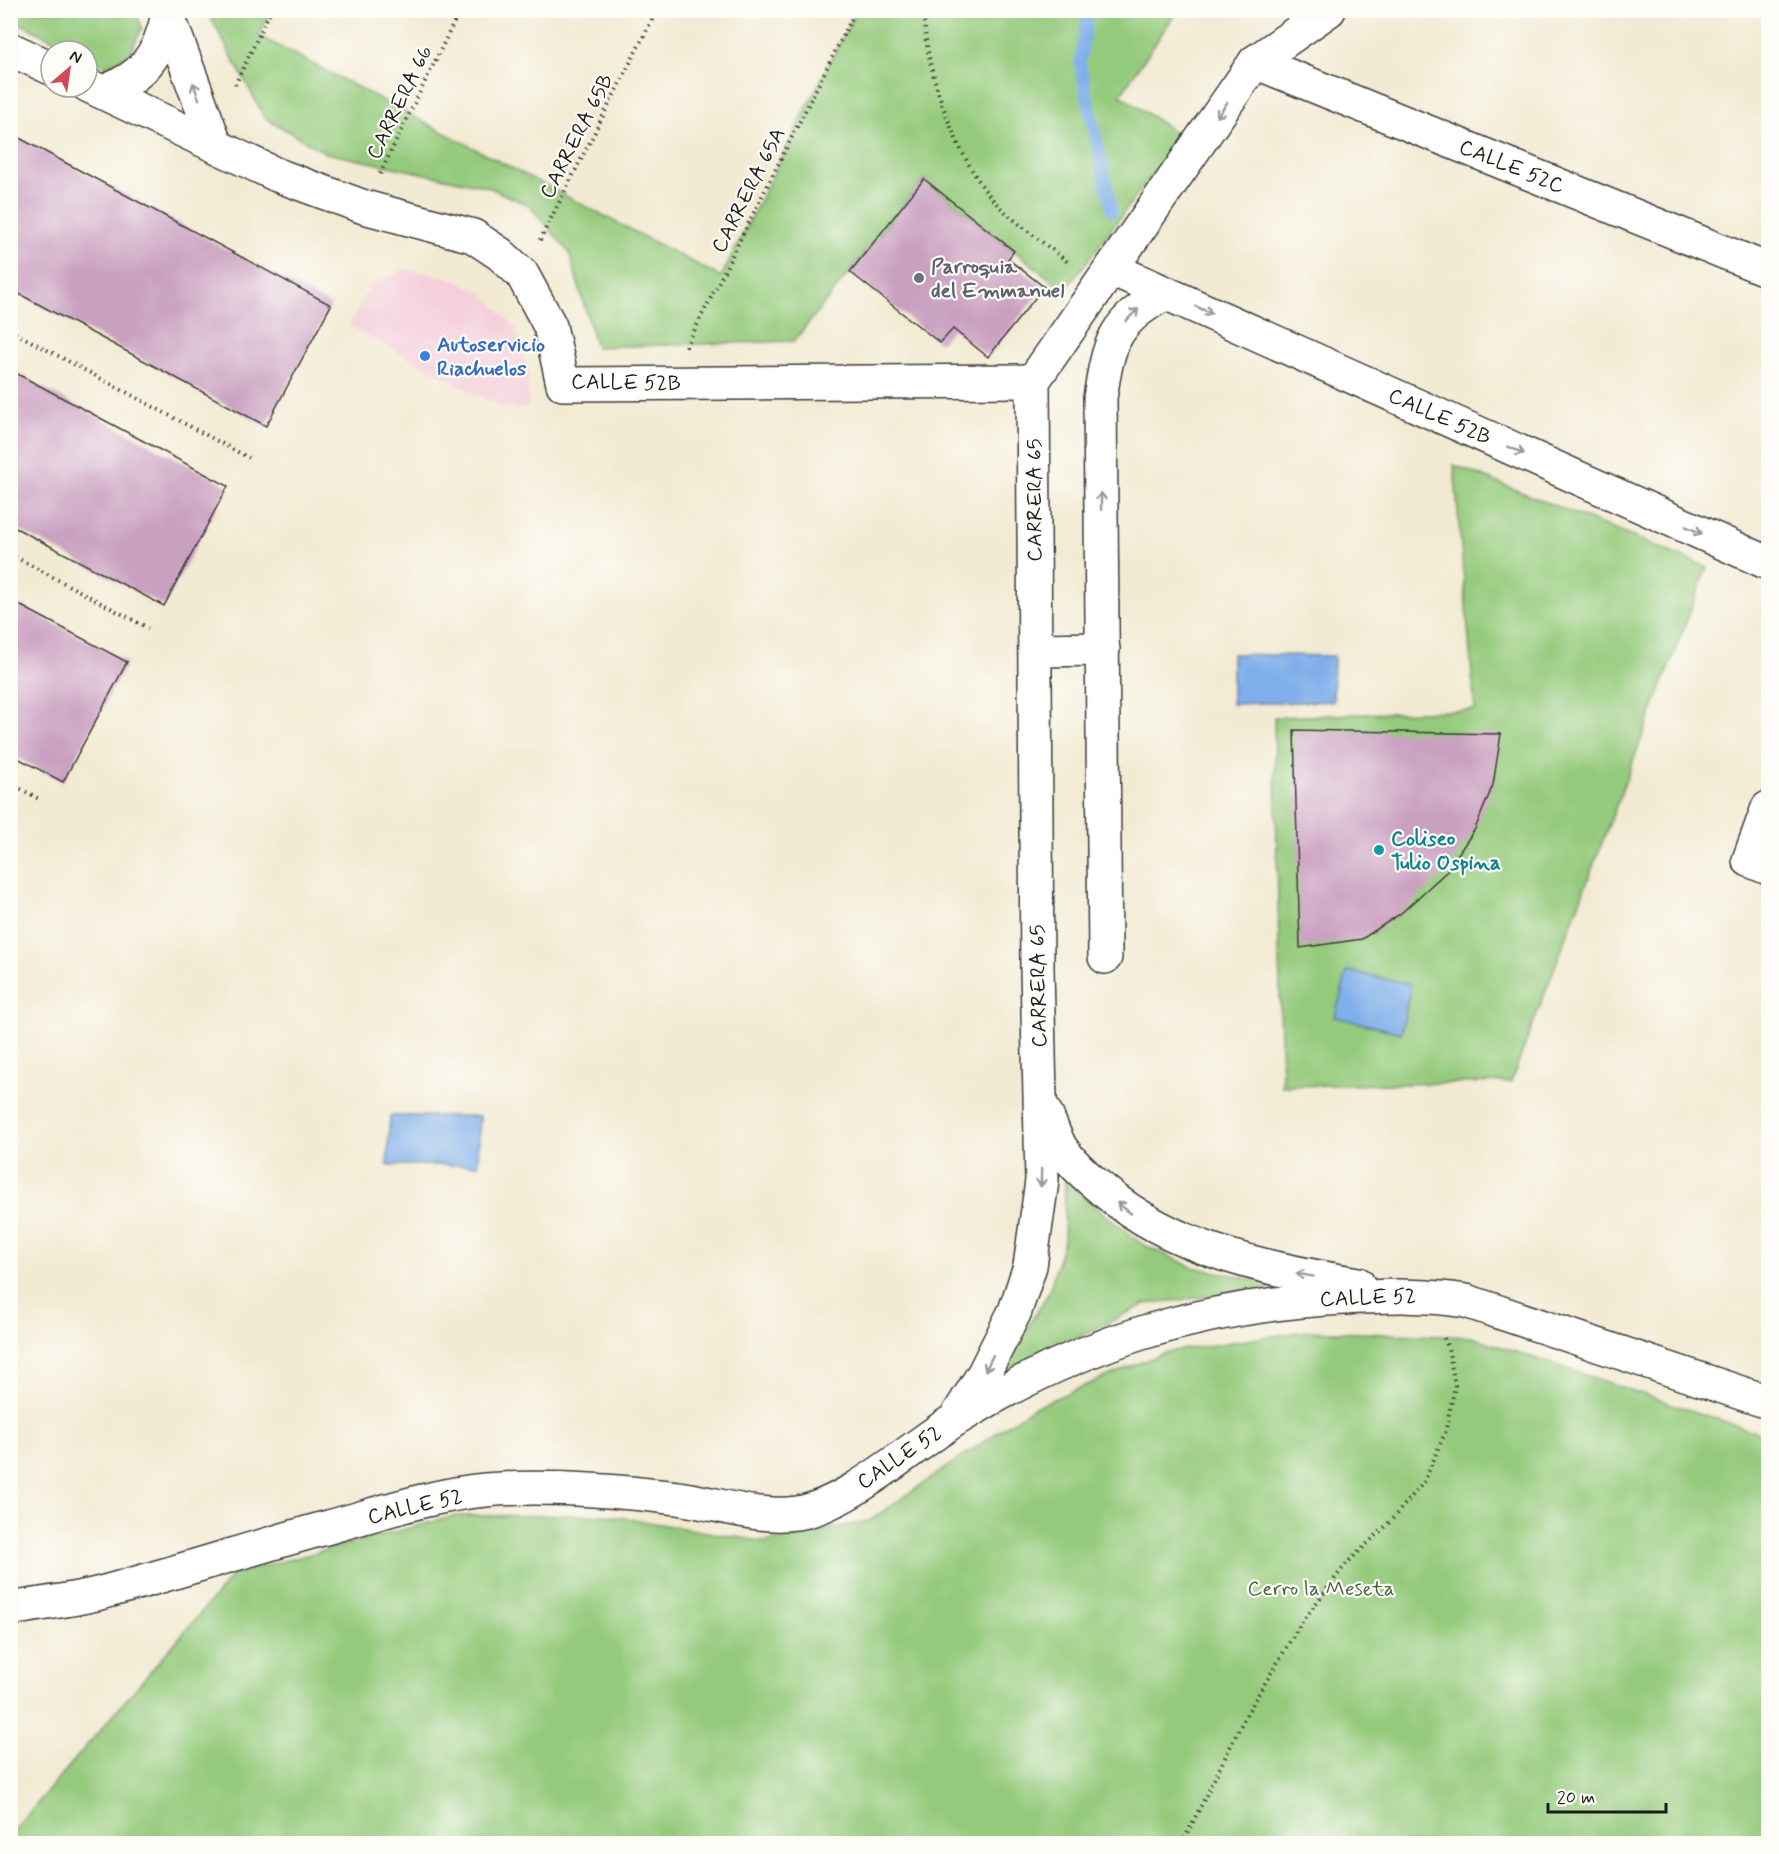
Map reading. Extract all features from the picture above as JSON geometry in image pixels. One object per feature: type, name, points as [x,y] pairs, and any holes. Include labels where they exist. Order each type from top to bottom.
[{"type":"street","points":[[1033,381],[1255,62],[1329,10]]},
{"type":"street","points":[[167,12],[214,140]]},
{"type":"street","points":[[99,87],[127,83],[146,66],[164,34],[167,12]]},
{"type":"street","points":[[10,49],[39,62]]},
{"type":"street","name":"CALLE 52C","points":[[1255,62],[1768,270]]},
{"type":"street","name":"CALLE 52B","points":[[99,90],[214,140],[278,176],[364,207],[473,236],[500,254],[522,274],[550,326],[563,384],[1033,381]]},
{"type":"street","name":"CALLE 52B","points":[[1105,279],[1166,293],[1768,563]]},
{"type":"street","points":[[1105,957],[1100,398],[1107,352],[1119,328],[1139,308],[1166,293]]},
{"type":"street","name":"CARRERA 65","points":[[956,1419],[984,1373],[1015,1311],[1030,1266],[1042,1181],[1039,1098],[1033,381]]},
{"type":"street","points":[[1035,650],[1103,650]]},
{"type":"street","points":[[1759,864],[1768,808]]},
{"type":"street","name":"CARRERA 65","points":[[1039,1098],[1061,1148],[1087,1177],[1129,1212],[1190,1244],[1301,1275],[1425,1294]]},
{"type":"street","name":"CALLE 52","points":[[10,1609],[105,1592],[206,1561],[432,1499],[482,1491],[536,1487],[672,1497],[740,1512],[798,1513],[835,1501],[956,1419],[1010,1387],[1070,1359],[1143,1332],[1209,1313],[1299,1300],[1425,1294],[1466,1301],[1768,1402]]},
{"type":"path","points":[[214,140],[271,10]]},
{"type":"path","name":"CARRERA 66","points":[[364,207],[460,10]]},
{"type":"path","name":"CARRERA 65B","points":[[522,274],[657,10]]},
{"type":"path","name":"CARRERA 65A","points":[[667,383],[856,10]]},
{"type":"path","points":[[924,10],[923,34],[944,113],[973,169],[995,202],[1105,279]]},
{"type":"path","points":[[10,330],[249,458]]},
{"type":"path","points":[[10,554],[148,628]]},
{"type":"path","points":[[10,783],[41,800]]},
{"type":"path","points":[[1182,1844],[1246,1715],[1301,1623],[1346,1564],[1387,1525],[1424,1482],[1445,1433],[1455,1386],[1448,1347],[1425,1294]]},
{"type":"shaded area","points":[[406,269],[450,278],[483,293],[515,328],[529,371],[528,408],[502,408],[349,326],[370,285]]},
{"type":"green space","points":[[10,11],[136,11],[142,28],[130,53],[107,67],[99,63],[99,39],[51,39],[11,19]]},
{"type":"green space","points":[[207,11],[271,11],[259,36],[721,277],[856,11],[1177,11],[1120,95],[1181,136],[1065,291],[924,179],[794,341],[596,347],[569,252],[530,206],[488,187],[326,153],[265,118]]},
{"type":"green space","points":[[1454,465],[1707,567],[1511,1082],[1282,1086],[1274,717],[1475,710]]},
{"type":"green space","points":[[1065,1182],[1142,1244],[1192,1267],[1292,1287],[1145,1304],[995,1380],[1049,1292],[1064,1240]]},
{"type":"green space","name":"Cerro la Meseta","points":[[1307,1331],[1472,1337],[1768,1436],[1768,1843],[11,1843],[11,1834],[234,1574],[455,1516],[607,1515],[765,1542],[869,1521],[1034,1407],[1166,1352]]},
{"type":"water","points":[[1232,654],[1334,656],[1333,701],[1232,704]]},
{"type":"water","points":[[1347,971],[1411,984],[1401,1033],[1335,1017]]},
{"type":"water","points":[[390,1116],[480,1116],[478,1165],[387,1165]]},
{"type":"building","points":[[10,133],[331,305],[266,426],[10,289]]},
{"type":"building","name":"Parroquia del Emmanuel","points":[[924,179],[1014,251],[1008,259],[1044,287],[988,357],[953,329],[940,343],[850,272]]},
{"type":"building","points":[[10,370],[228,486],[164,606],[10,525]]},
{"type":"building","points":[[10,600],[127,662],[63,782],[10,754]]},
{"type":"building","name":"Coliseo Tulio Ospina","points":[[1294,730],[1501,734],[1493,785],[1475,829],[1446,872],[1400,914],[1362,939],[1300,948]]},
{"type":"waterway","points":[[1088,10],[1080,64],[1112,211]]},
{"type":"place","name":"Parroquia del Emmanuel","points":[[919,278]]},
{"type":"place","name":"Autoservicio Riachuelos","points":[[425,356]]},
{"type":"place","name":"Coliseo Tulio Ospina","points":[[1379,850]]}]
